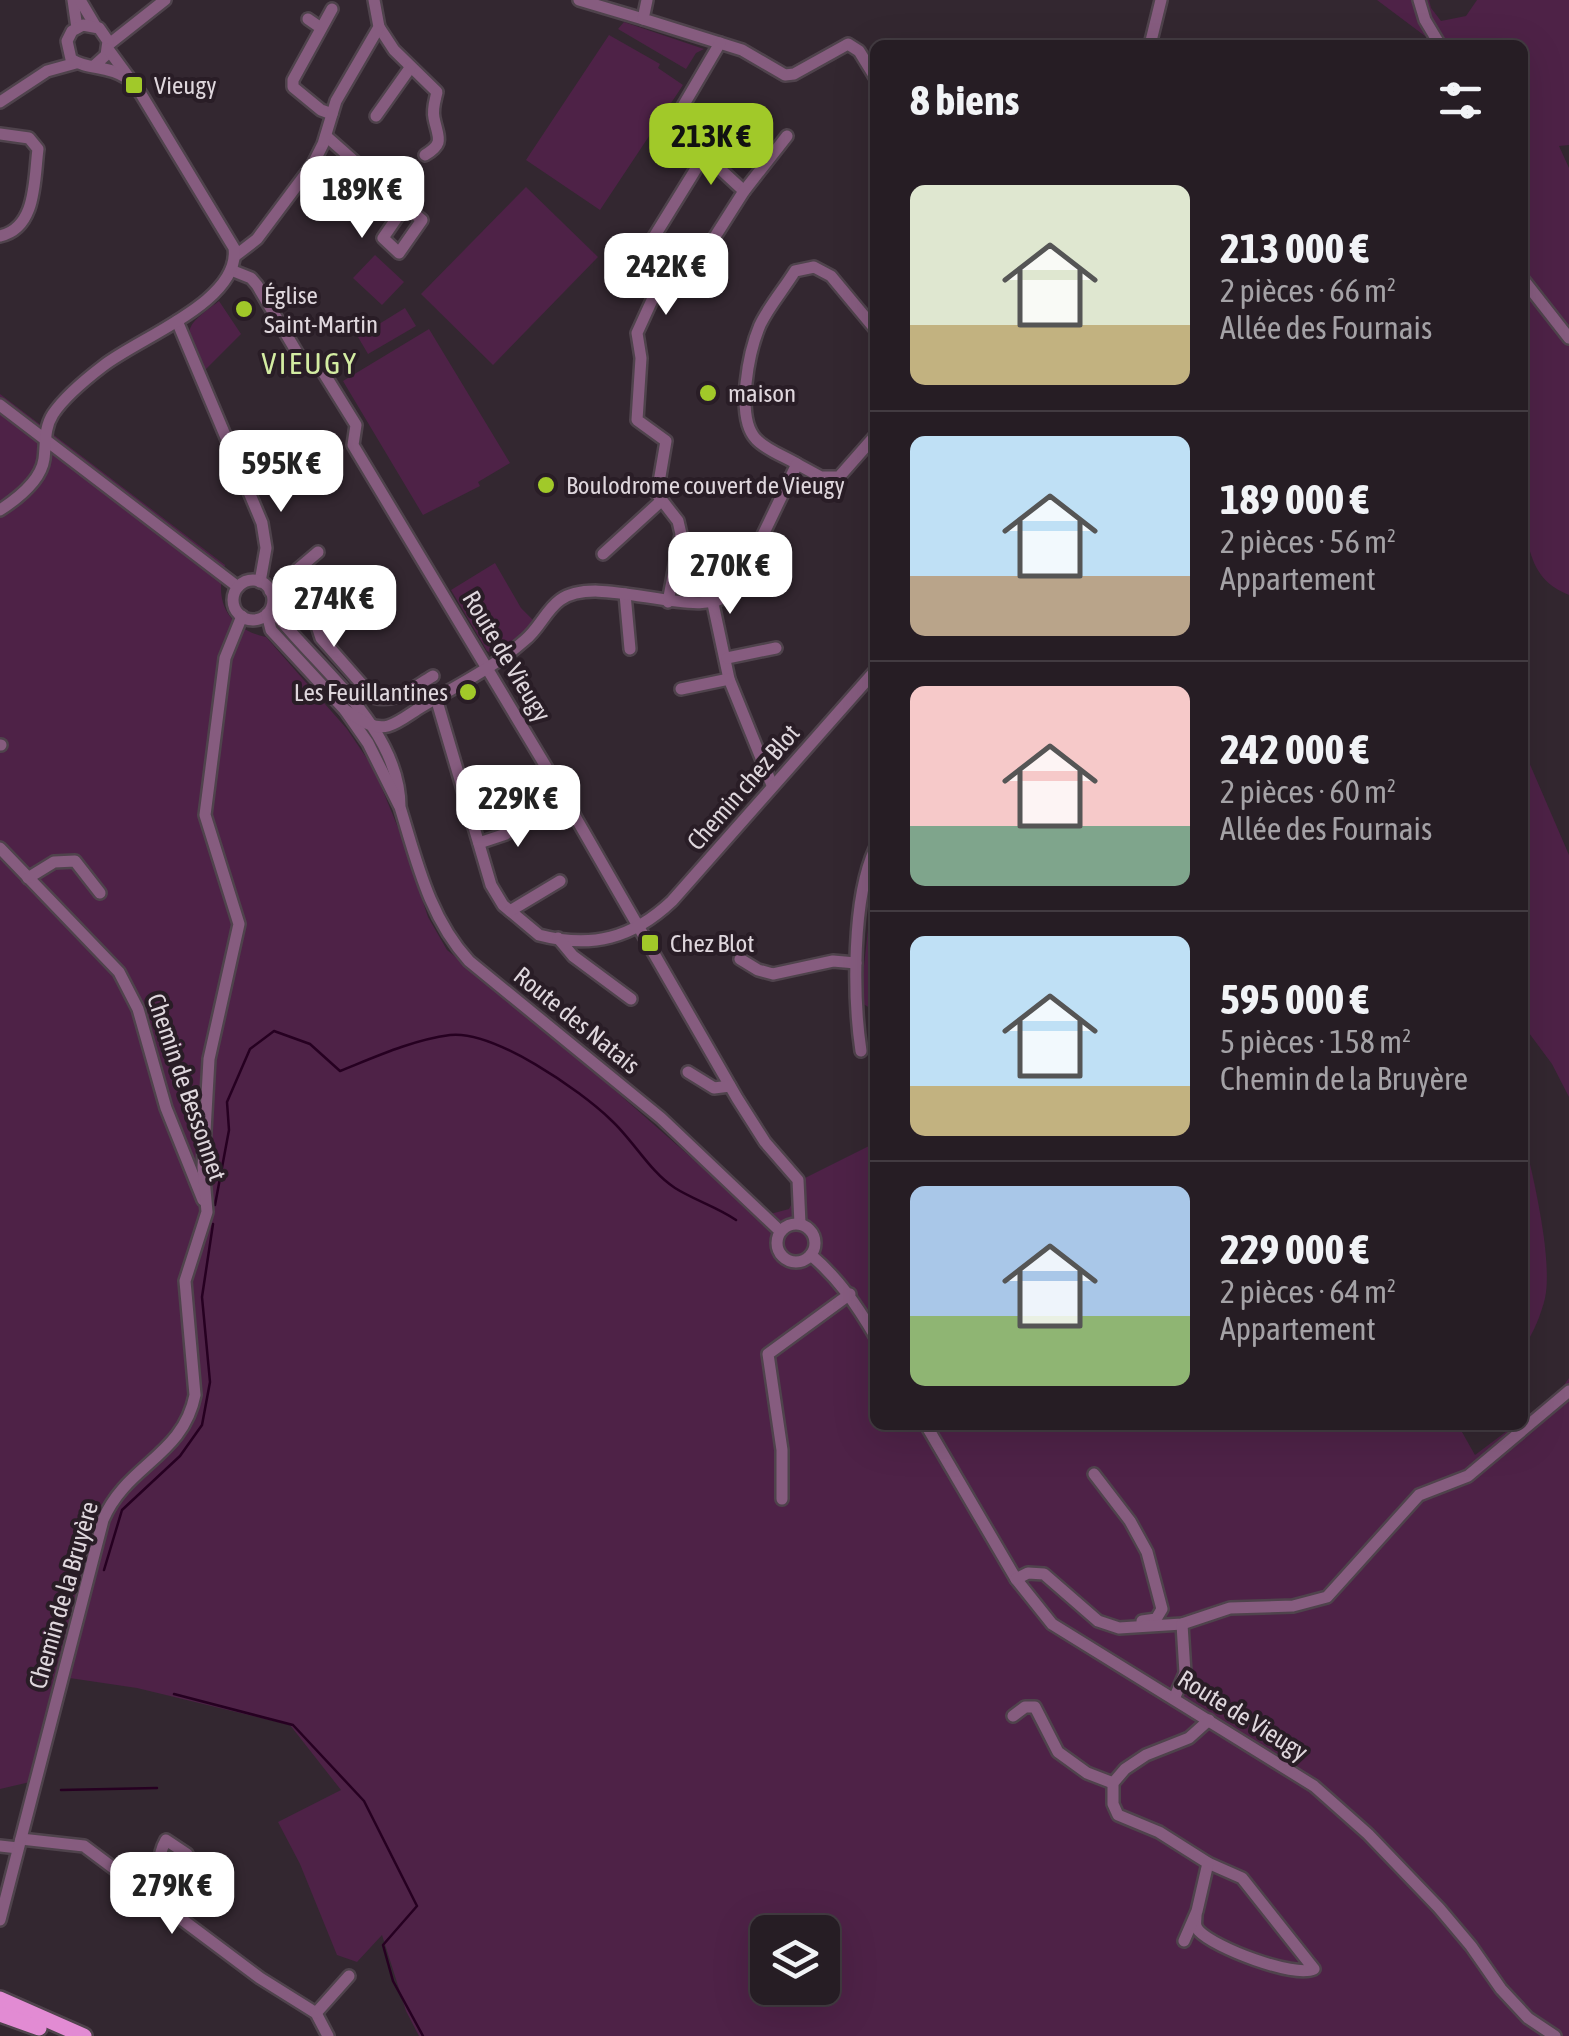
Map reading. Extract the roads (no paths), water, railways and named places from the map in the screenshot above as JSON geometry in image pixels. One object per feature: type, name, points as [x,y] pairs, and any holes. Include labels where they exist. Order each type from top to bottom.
[{"type":"main road","points":[[0,1998],[84,2036]]},
{"type":"main road","points":[[0,2014],[60,2036]]},
{"type":"street","points":[[47,71],[77,28],[76,0]]},
{"type":"street","points":[[0,510],[21,495],[44,463],[44,438],[53,414],[92,374],[134,344],[207,302],[232,270],[235,256],[214,214],[99,29],[76,0]]},
{"type":"street","points":[[95,65],[108,47],[165,0]]},
{"type":"street","points":[[374,0],[380,27],[410,68],[436,92],[432,114],[441,141],[425,155]]},
{"type":"street","points":[[580,0],[742,50],[785,75],[852,45],[860,50],[870,68]]},
{"type":"street","points":[[643,19],[647,0]]},
{"type":"street","points":[[1151,40],[1161,0]]},
{"type":"street","points":[[1419,0],[1437,40]]},
{"type":"street","points":[[332,9],[297,69],[294,87],[321,110],[332,114]]},
{"type":"street","points":[[308,18],[321,28]]},
{"type":"street","points":[[77,28],[120,29],[136,22]]},
{"type":"street","points":[[235,256],[257,239],[313,164],[332,114],[380,27]]},
{"type":"street","points":[[720,43],[676,118],[679,130],[707,151],[642,254],[642,267],[658,287],[673,291],[683,287],[744,192],[787,136]]},
{"type":"street","points":[[66,46],[76,63]]},
{"type":"street","points":[[0,102],[47,71],[76,63],[115,71],[132,82]]},
{"type":"street","points":[[376,116],[410,68]]},
{"type":"street","points":[[0,134],[29,138],[38,149],[28,214],[19,228],[0,236]]},
{"type":"street","points":[[326,136],[405,206]]},
{"type":"street","points":[[705,154],[744,192]]},
{"type":"street","points":[[870,323],[831,276],[814,267],[795,272],[757,336],[744,414],[759,442],[820,477],[838,477],[870,442]]},
{"type":"street","name":"Route de Vieugy","points":[[232,270],[257,285],[302,362],[320,367],[356,426],[353,445],[640,926],[730,1086],[765,1142],[798,1180],[800,1224],[814,1237],[811,1255]]},
{"type":"street","points":[[1528,286],[1569,338]]},
{"type":"street","points":[[658,287],[636,333],[640,358],[637,416],[641,425],[667,443],[657,489],[661,501],[678,520],[681,534],[668,602]]},
{"type":"street","points":[[177,321],[262,523],[266,548],[260,582]]},
{"type":"street","points":[[0,406],[238,588]]},
{"type":"street","points":[[345,710],[372,726],[395,722],[530,637],[552,606],[569,594],[588,590],[668,602],[728,596],[738,586],[797,464]]},
{"type":"street","points":[[603,554],[661,501]]},
{"type":"street","points":[[318,552],[298,569],[321,638],[374,697],[397,698],[432,676]]},
{"type":"street","points":[[248,581],[260,582],[270,592],[271,607],[255,620],[242,616],[234,606],[238,588],[248,581]]},
{"type":"street","points":[[270,592],[302,583]]},
{"type":"street","points":[[624,594],[630,649]]},
{"type":"street","points":[[712,600],[729,679],[772,785]]},
{"type":"street","name":"Route des Natais","points":[[267,614],[271,630],[345,710],[368,743],[400,807],[424,887],[452,942],[469,961],[661,1118],[780,1231]]},
{"type":"street","name":"Route des Natais","points":[[267,614],[279,618],[372,726],[392,766],[400,807]]},
{"type":"street","name":"Chemin de la Bruyère","points":[[0,1920],[78,1611],[110,1505],[130,1477],[175,1440],[192,1411],[195,1370],[185,1281],[207,1212],[202,1167],[209,1059],[238,924],[204,815],[225,658],[242,616]]},
{"type":"street","points":[[727,658],[776,648]]},
{"type":"street","name":"Chemin chez Blot","points":[[640,926],[672,901],[870,677]]},
{"type":"street","points":[[681,689],[729,679]]},
{"type":"street","points":[[436,698],[496,895],[510,911],[534,932],[558,938],[612,939],[640,926]]},
{"type":"street","points":[[392,766],[388,739],[395,722]]},
{"type":"street","points":[[479,843],[506,834],[518,811]]},
{"type":"street","name":"Chemin de Bessonnet","points":[[0,848],[119,972],[138,1009],[166,1108],[207,1212]]},
{"type":"street","points":[[28,878],[54,862],[76,861],[100,893]]},
{"type":"street","points":[[861,1051],[855,1010],[856,963],[870,864]]},
{"type":"street","points":[[510,911],[560,880]]},
{"type":"street","points":[[558,938],[573,956],[632,999]]},
{"type":"street","points":[[740,959],[773,974],[827,962],[856,963]]},
{"type":"street","points":[[688,1072],[714,1088],[730,1086]]},
{"type":"street","points":[[780,1231],[800,1224]]},
{"type":"street","name":"Route de Vieugy","points":[[780,1231],[776,1246],[785,1259],[799,1262],[811,1255]]},
{"type":"street","name":"Route de Vieugy","points":[[811,1255],[834,1274],[870,1328]]},
{"type":"street","points":[[782,1498],[782,1450],[768,1354],[850,1294]]},
{"type":"street","points":[[1528,1426],[1569,1392]]},
{"type":"street","name":"Route de Vieugy","points":[[929,1430],[1016,1579],[1052,1624],[1314,1786],[1368,1834],[1450,1920],[1500,1989],[1528,2018],[1555,2036]]},
{"type":"street","points":[[1016,1579],[1036,1572],[1044,1574],[1098,1622],[1108,1626],[1182,1624],[1230,1608],[1293,1606],[1327,1596],[1419,1495],[1468,1476],[1523,1430]]},
{"type":"street","points":[[1094,1474],[1130,1521],[1146,1552],[1161,1601],[1156,1618],[1108,1626]]},
{"type":"street","points":[[1174,1699],[1185,1674],[1182,1624]]},
{"type":"street","points":[[1013,1716],[1025,1706],[1035,1707],[1058,1752],[1087,1773],[1113,1783]]},
{"type":"street","points":[[1196,1911],[1196,1924],[1201,1932],[1241,1956],[1303,1972],[1314,1969],[1242,1878],[1208,1864],[1159,1832],[1118,1815],[1113,1804],[1113,1783],[1136,1762],[1156,1749],[1189,1738],[1209,1720]]},
{"type":"street","points":[[0,1846],[84,1846],[260,1978],[316,2012],[328,2036]]},
{"type":"street","points":[[1184,1941],[1208,1864]]},
{"type":"street","points":[[156,1900],[172,1880]]},
{"type":"street","points":[[316,2012],[349,1976]]},
{"type":"waterway","points":[[215,1205],[229,1130],[227,1102],[250,1049],[274,1031],[310,1044],[340,1071],[408,1045],[450,1035],[489,1042],[535,1064],[611,1120],[666,1181],[736,1220]]},
{"type":"waterway","points":[[104,1570],[122,1510],[180,1456],[202,1425],[210,1382],[202,1297],[213,1224]]},
{"type":"waterway","points":[[174,1694],[293,1725],[364,1801],[417,1906],[383,1945],[393,1981],[423,2036]]},
{"type":"waterway","points":[[61,1790],[157,1788]]},
{"type":"place","name":"Vieugy","points":[[134,85]]},
{"type":"place","name":"Église Saint-Martin","points":[[244,309]]},
{"type":"place","name":"maison","points":[[708,393]]},
{"type":"place","name":"Boulodrome couvert de Vieugy","points":[[546,485]]},
{"type":"place","name":"Les Feuillantines","points":[[468,692]]},
{"type":"place","name":"Chez Blot","points":[[650,943]]},
{"type":"district","name":"VIEUGY","points":[[310,363]]}]
